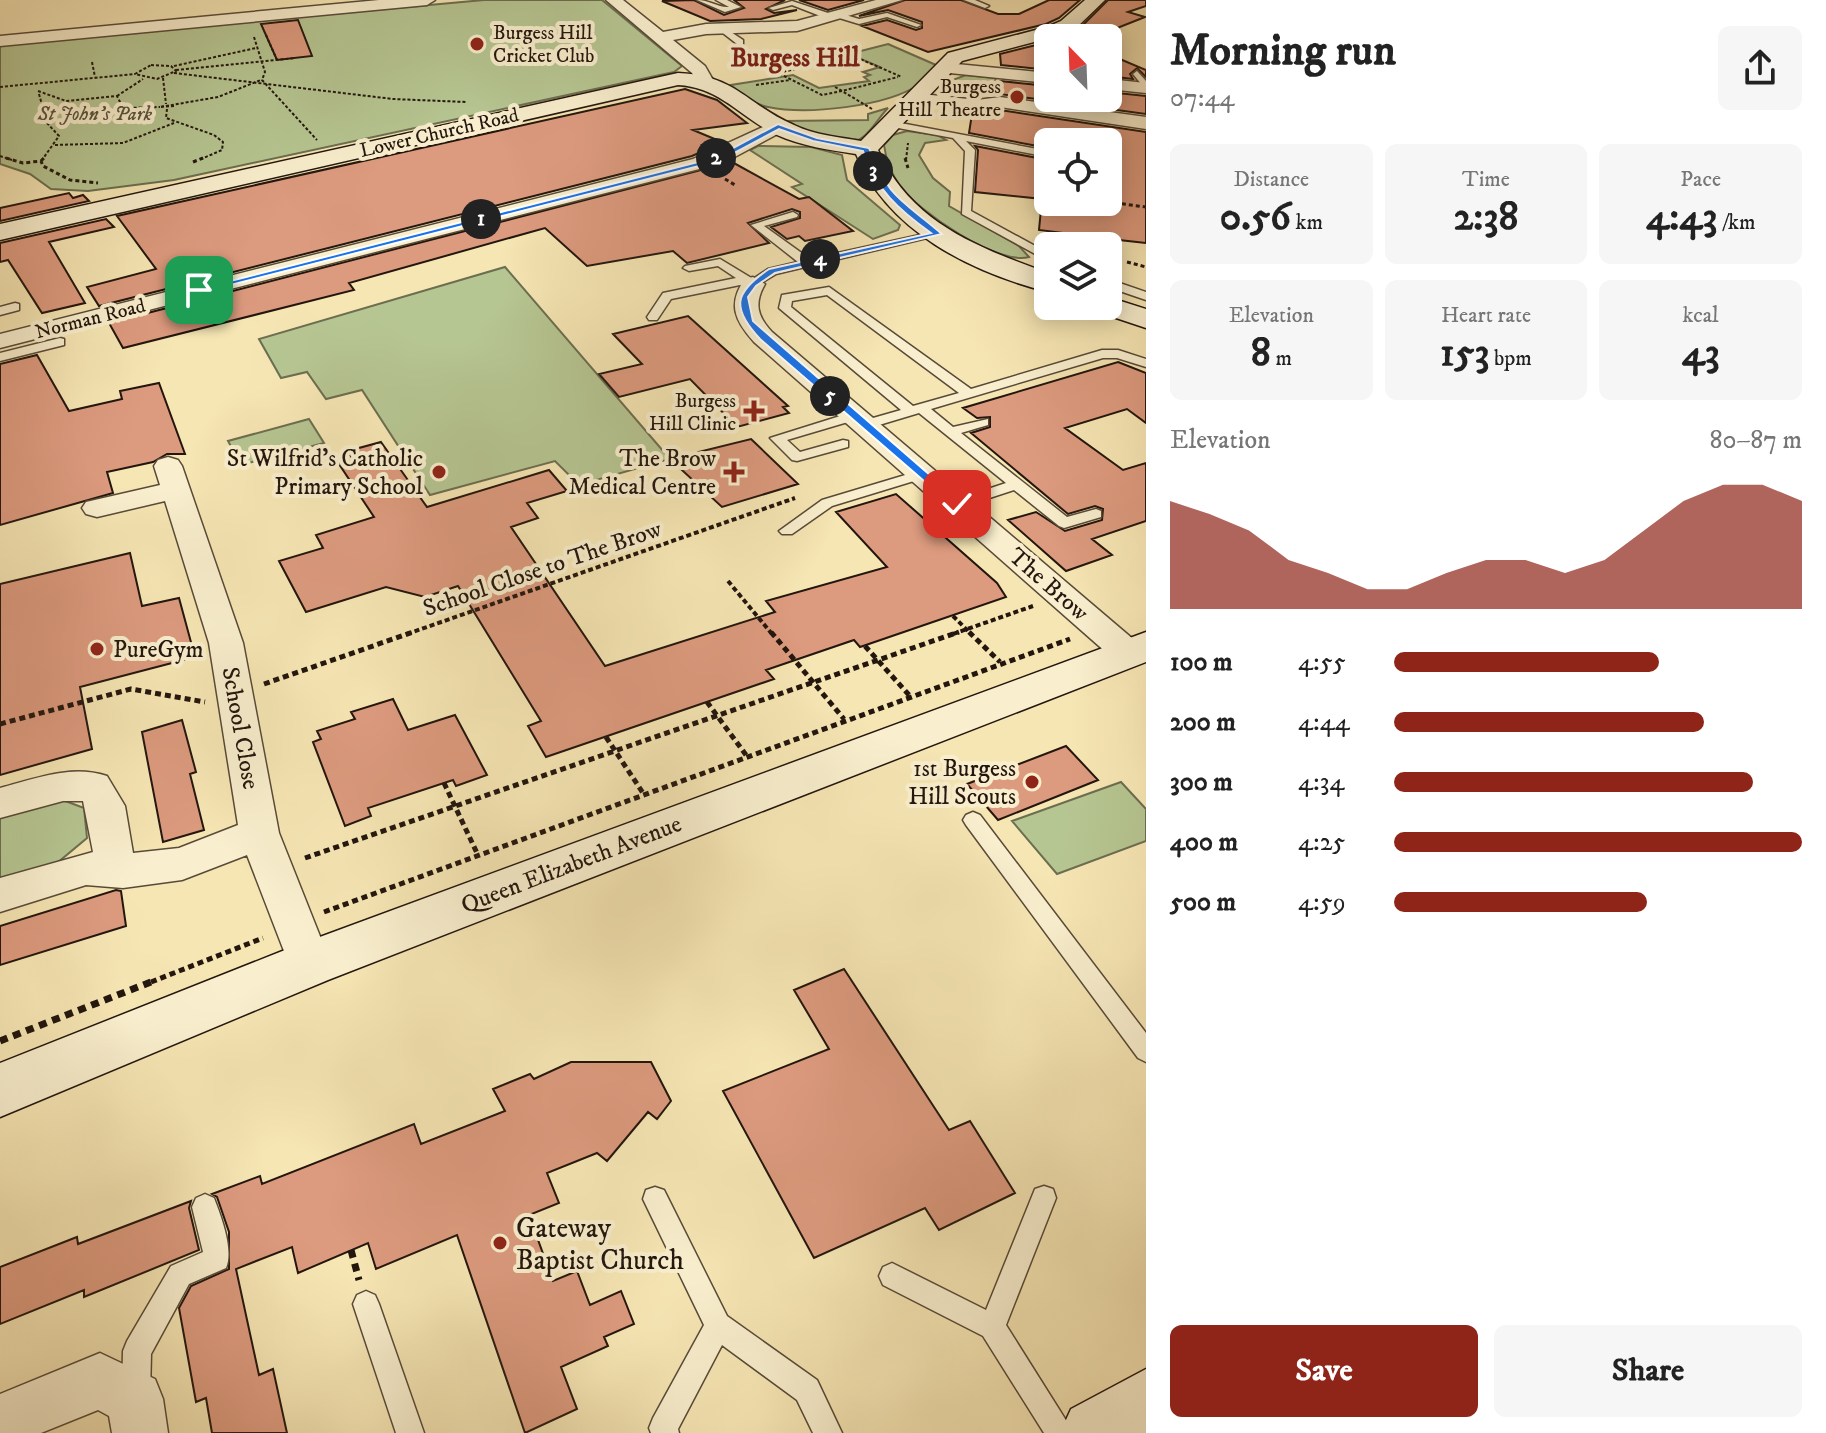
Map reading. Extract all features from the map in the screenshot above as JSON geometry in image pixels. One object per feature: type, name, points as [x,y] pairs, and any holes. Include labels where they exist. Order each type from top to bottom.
[{"type":"street","points":[[0,41],[89,34],[125,21],[240,17],[427,0]]},
{"type":"street","points":[[614,0],[699,70],[704,80]]},
{"type":"street","points":[[661,37],[722,28],[787,27],[894,0]]},
{"type":"street","points":[[1034,268],[938,234],[892,198],[872,170],[866,149],[882,116],[913,98],[955,57],[1068,25],[1091,1]]},
{"type":"street","points":[[946,68],[1034,77]]},
{"type":"street","name":"Lower Church Road","points":[[0,232],[678,79],[717,82],[778,126],[815,139],[866,149]]},
{"type":"street","points":[[1122,84],[1143,83]]},
{"type":"street","points":[[913,98],[977,106],[1000,102],[1146,123]]},
{"type":"street","name":"Norman Road","points":[[1,341],[700,163],[722,156],[778,126]]},
{"type":"street","name":"The Brow","points":[[753,284],[743,297],[749,322],[853,428],[922,474],[1063,595],[1137,650]]},
{"type":"street","points":[[1122,311],[1146,319]]},
{"type":"street","name":"School Close","points":[[97,508],[172,478],[226,643],[267,851],[309,964]]},
{"type":"street","name":"Queen Elizabeth Avenue","points":[[0,1090],[309,964],[1137,650]]},
{"type":"street","points":[[0,803],[63,786],[94,786],[106,806],[114,862],[123,871]]},
{"type":"street","points":[[0,895],[86,868],[123,871],[267,851]]},
{"type":"street","points":[[0,1422],[100,1381],[138,1416]]},
{"type":"street","points":[[1095,1433],[1146,1403]]},
{"type":"lane","points":[[701,0],[725,10],[737,7],[720,0]]},
{"type":"lane","points":[[968,0],[985,6]]},
{"type":"lane","points":[[773,8],[792,3],[859,22],[887,15],[917,25]]},
{"type":"lane","points":[[722,28],[740,42]]},
{"type":"lane","points":[[882,116],[956,136],[1034,151]]},
{"type":"lane","points":[[956,136],[1034,145]]},
{"type":"lane","points":[[956,136],[970,150],[966,212],[1034,264]]},
{"type":"lane","points":[[793,215],[756,225],[806,262]]},
{"type":"lane","points":[[653,317],[667,296],[740,281],[753,284],[772,271],[938,234]]},
{"type":"lane","points":[[689,268],[720,262],[753,284]]},
{"type":"lane","points":[[1122,288],[1146,296]]},
{"type":"lane","points":[[969,394],[829,291],[786,298],[785,308],[916,410],[950,432],[1064,523],[1096,514]]},
{"type":"lane","points":[[0,311],[15,307]]},
{"type":"lane","points":[[0,357],[60,342]]},
{"type":"lane","points":[[853,428],[1102,354],[1118,354],[1146,363]]},
{"type":"lane","points":[[950,432],[983,422]]},
{"type":"lane","points":[[787,531],[827,503],[922,474]]},
{"type":"lane","points":[[957,504],[1015,485]]},
{"type":"lane","points":[[973,820],[1146,1051]]},
{"type":"lane","points":[[992,1327],[1044,1198]]},
{"type":"lane","points":[[655,1199],[718,1325],[807,1390],[828,1433]]},
{"type":"lane","points":[[138,1416],[137,1351],[180,1275],[217,1259],[205,1207]]},
{"type":"lane","points":[[892,1276],[992,1327],[1060,1433]]},
{"type":"lane","points":[[366,1304],[410,1433]]},
{"type":"lane","points":[[665,1433],[663,1428],[718,1325]]},
{"type":"path","points":[[117,96],[123,108],[167,107],[218,97],[262,80],[265,72],[254,35],[240,17]]},
{"type":"path","points":[[266,34],[277,60]]},
{"type":"path","points":[[38,91],[58,101],[100,101],[117,96],[144,79],[163,78],[174,70],[256,48]]},
{"type":"path","points":[[899,77],[822,95],[778,73],[853,56],[899,77],[915,79],[926,66],[946,68]]},
{"type":"path","points":[[174,70],[295,58]]},
{"type":"path","points":[[92,62],[95,77]]},
{"type":"path","points":[[858,63],[865,62]]},
{"type":"path","points":[[0,87],[135,74],[151,65],[370,96],[476,101]]},
{"type":"path","points":[[135,74],[144,79]]},
{"type":"path","points":[[163,78],[166,118],[214,135],[223,142],[222,150],[184,166]]},
{"type":"path","points":[[262,80],[331,156]]},
{"type":"path","points":[[0,156],[23,163],[41,161],[55,145],[59,136],[47,123],[38,83]]},
{"type":"path","points":[[835,87],[882,116]]},
{"type":"path","points":[[55,145],[123,143],[175,122]]},
{"type":"path","points":[[41,161],[43,166],[70,180],[106,184]]},
{"type":"path","points":[[1122,204],[1146,207]]},
{"type":"path","points":[[1127,262],[1146,267]]},
{"type":"path","name":"School Close to The Brow","points":[[0,724],[131,689],[202,702],[236,694],[806,494]]},
{"type":"path","points":[[728,581],[844,719]]},
{"type":"path","points":[[267,851],[457,808],[1063,595]]},
{"type":"path","points":[[953,616],[1000,662]]},
{"type":"path","points":[[327,911],[477,853],[1076,637]]},
{"type":"path","points":[[865,646],[909,695]]},
{"type":"path","points":[[707,702],[746,755]]},
{"type":"path","points":[[606,737],[643,793]]},
{"type":"path","points":[[444,783],[477,853]]},
{"type":"path","points":[[0,1041],[255,941]]},
{"type":"green space","name":"St John's Park","points":[[484,0],[602,0],[682,66],[674,72],[174,180],[88,191],[51,189],[30,174],[0,164],[0,44]]},
{"type":"green space","points":[[888,44],[936,65],[920,84],[905,92],[846,107],[803,110],[768,107],[757,104],[731,85],[793,75],[819,88],[869,81],[864,77],[870,75],[863,72],[880,67],[849,54]]},
{"type":"green space","points":[[966,75],[996,78],[991,92],[956,95],[943,88],[950,81]]},
{"type":"green space","points":[[888,108],[863,137],[855,141],[823,138],[784,121],[868,120],[868,114]]},
{"type":"green space","points":[[907,131],[937,135],[946,140],[925,143],[919,155],[933,178],[950,192],[949,206],[1019,246],[1029,257],[1015,258],[979,245],[941,222],[909,197],[892,172],[884,145],[893,135]]},
{"type":"green space","points":[[758,146],[811,147],[842,155],[847,180],[900,225],[898,230],[873,239],[792,187],[802,184],[750,150]]},
{"type":"green space","points":[[505,267],[670,459],[579,485],[555,461],[430,495],[362,390],[326,399],[307,372],[281,378],[259,339]]},
{"type":"green space","points":[[309,419],[324,443],[241,465],[228,441]]},
{"type":"green space","points":[[1121,782],[1146,809],[1146,841],[1057,874],[1012,821]]},
{"type":"green space","points":[[60,799],[84,808],[87,838],[57,863],[0,879],[0,817]]},
{"type":"building","points":[[694,0],[724,15],[744,8],[734,0],[785,0],[766,9],[774,13],[797,10],[761,19],[710,21],[662,1]]},
{"type":"building","points":[[799,0],[864,0],[828,10]]},
{"type":"building","points":[[905,0],[961,0],[998,14],[1019,14],[1049,0],[1080,0],[1059,18],[1046,24],[1034,24],[1034,27],[928,52],[862,26],[887,20],[916,30],[922,28],[922,22],[888,10],[859,16]]},
{"type":"building","points":[[1108,0],[1146,0],[1146,6],[1128,12],[1145,17],[1122,26],[1084,24]]},
{"type":"building","points":[[298,20],[312,56],[277,60],[261,24]]},
{"type":"building","points":[[1034,46],[1034,69],[1001,65],[1000,54]]},
{"type":"building","points":[[1122,60],[1146,70],[1146,77],[1137,68],[1130,74],[1133,79],[1122,78]]},
{"type":"building","points":[[1000,81],[1034,85],[1034,99],[999,94]]},
{"type":"building","points":[[685,89],[717,100],[747,123],[693,130],[717,140],[702,145],[708,149],[692,156],[99,306],[87,287],[156,269],[117,216]]},
{"type":"building","points":[[1122,93],[1146,96],[1146,114],[1122,111]]},
{"type":"building","points":[[1000,110],[1119,128],[1034,128],[1034,145],[969,133],[972,114]]},
{"type":"building","points":[[1122,128],[1146,132],[1146,243],[1122,240],[1122,232],[1039,230],[1040,216],[1122,216]]},
{"type":"building","points":[[975,146],[1034,157],[1034,198],[975,192],[978,150]]},
{"type":"building","points":[[732,162],[799,199],[809,197],[853,231],[805,241],[799,236],[787,239],[771,227],[800,218],[800,212],[792,209],[748,223],[769,243],[687,263],[673,251],[587,266],[545,228],[349,283],[354,290],[123,348],[109,323]]},
{"type":"building","points":[[69,193],[73,198],[83,195],[89,201],[0,221],[0,208]]},
{"type":"building","points":[[106,219],[114,227],[49,242],[85,303],[42,313],[8,260],[0,262],[0,243]]},
{"type":"building","points":[[688,316],[788,406],[783,407],[789,413],[737,427],[690,379],[619,397],[599,374],[642,364],[613,334]]},
{"type":"building","points":[[37,355],[69,411],[122,399],[120,391],[159,383],[185,454],[167,454],[153,462],[107,472],[113,493],[0,525],[0,364]]},
{"type":"building","points":[[1118,362],[1146,373],[1146,423],[1127,409],[1065,428],[1123,470],[1146,463],[1146,521],[1092,539],[1112,555],[1066,571],[1008,520],[1036,512],[1065,531],[1102,520],[1103,509],[1095,506],[1068,514],[971,433],[990,427],[990,417],[977,418],[963,408]]},
{"type":"building","name":"The Brow Medical Centre","points":[[751,439],[798,484],[722,507],[670,459]]},
{"type":"building","points":[[381,442],[427,507],[549,470],[567,491],[527,503],[538,518],[511,527],[605,666],[775,612],[766,601],[887,567],[836,512],[896,494],[997,583],[1006,597],[860,647],[854,640],[766,670],[774,679],[546,757],[528,726],[541,721],[458,586],[425,597],[386,587],[306,612],[279,561],[323,548],[316,535],[374,517],[339,464],[353,460],[348,451]]},
{"type":"building","points":[[130,553],[142,606],[179,598],[195,657],[80,687],[92,749],[0,775],[0,584]]},
{"type":"building","points":[[393,699],[408,730],[455,715],[487,775],[456,786],[453,780],[368,808],[371,816],[345,826],[313,742],[321,739],[317,731],[355,719],[351,712]]},
{"type":"building","points":[[182,720],[196,772],[190,774],[204,830],[163,842],[142,732]]},
{"type":"building","name":"1st Burgess Hill Scouts","points":[[1066,746],[1098,780],[998,820],[967,784]]},
{"type":"building","points":[[121,891],[126,926],[0,965],[0,926]]},
{"type":"building","points":[[844,969],[949,1130],[970,1121],[1015,1193],[939,1230],[925,1208],[814,1258],[723,1091],[829,1049],[794,990]]},
{"type":"building","points":[[571,1062],[651,1062],[671,1101],[657,1119],[648,1112],[607,1161],[597,1153],[547,1173],[559,1203],[529,1215],[553,1281],[577,1271],[590,1305],[621,1291],[634,1324],[604,1337],[608,1346],[561,1367],[577,1409],[525,1433],[457,1235],[376,1269],[368,1243],[298,1273],[292,1247],[236,1269],[259,1375],[273,1369],[287,1433],[212,1433],[206,1398],[196,1402],[179,1308],[191,1286],[229,1269],[229,1232],[217,1197],[212,1194],[260,1176],[262,1184],[414,1124],[421,1144],[505,1111],[493,1089],[530,1074],[534,1079]]},
{"type":"building","points":[[191,1201],[189,1208],[199,1250],[84,1297],[84,1290],[0,1324],[0,1267],[77,1237],[78,1244]]},
{"type":"place","name":"Burgess Hill Cricket Club","points":[[477,44]]},
{"type":"place","name":"Burgess Hill Theatre","points":[[1017,97]]},
{"type":"place","name":"Burgess Hill Clinic","points":[[754,411]]},
{"type":"place","name":"St Wilfrid's Catholic Primary School","points":[[439,472]]},
{"type":"place","name":"The Brow Medical Centre","points":[[734,472]]},
{"type":"place","name":"PureGym","points":[[97,649]]},
{"type":"place","name":"1st Burgess Hill Scouts","points":[[1032,782]]},
{"type":"place","name":"Gateway Baptist Church","points":[[500,1243]]},
{"type":"district","name":"Burgess Hill","points":[[795,57]]},
{"type":"route","points":[[199,290],[700,163],[748,144],[778,126],[815,139],[866,149],[872,170],[900,207],[938,234],[772,271],[753,284],[743,297],[744,307],[749,322],[763,337],[957,504]]}]
